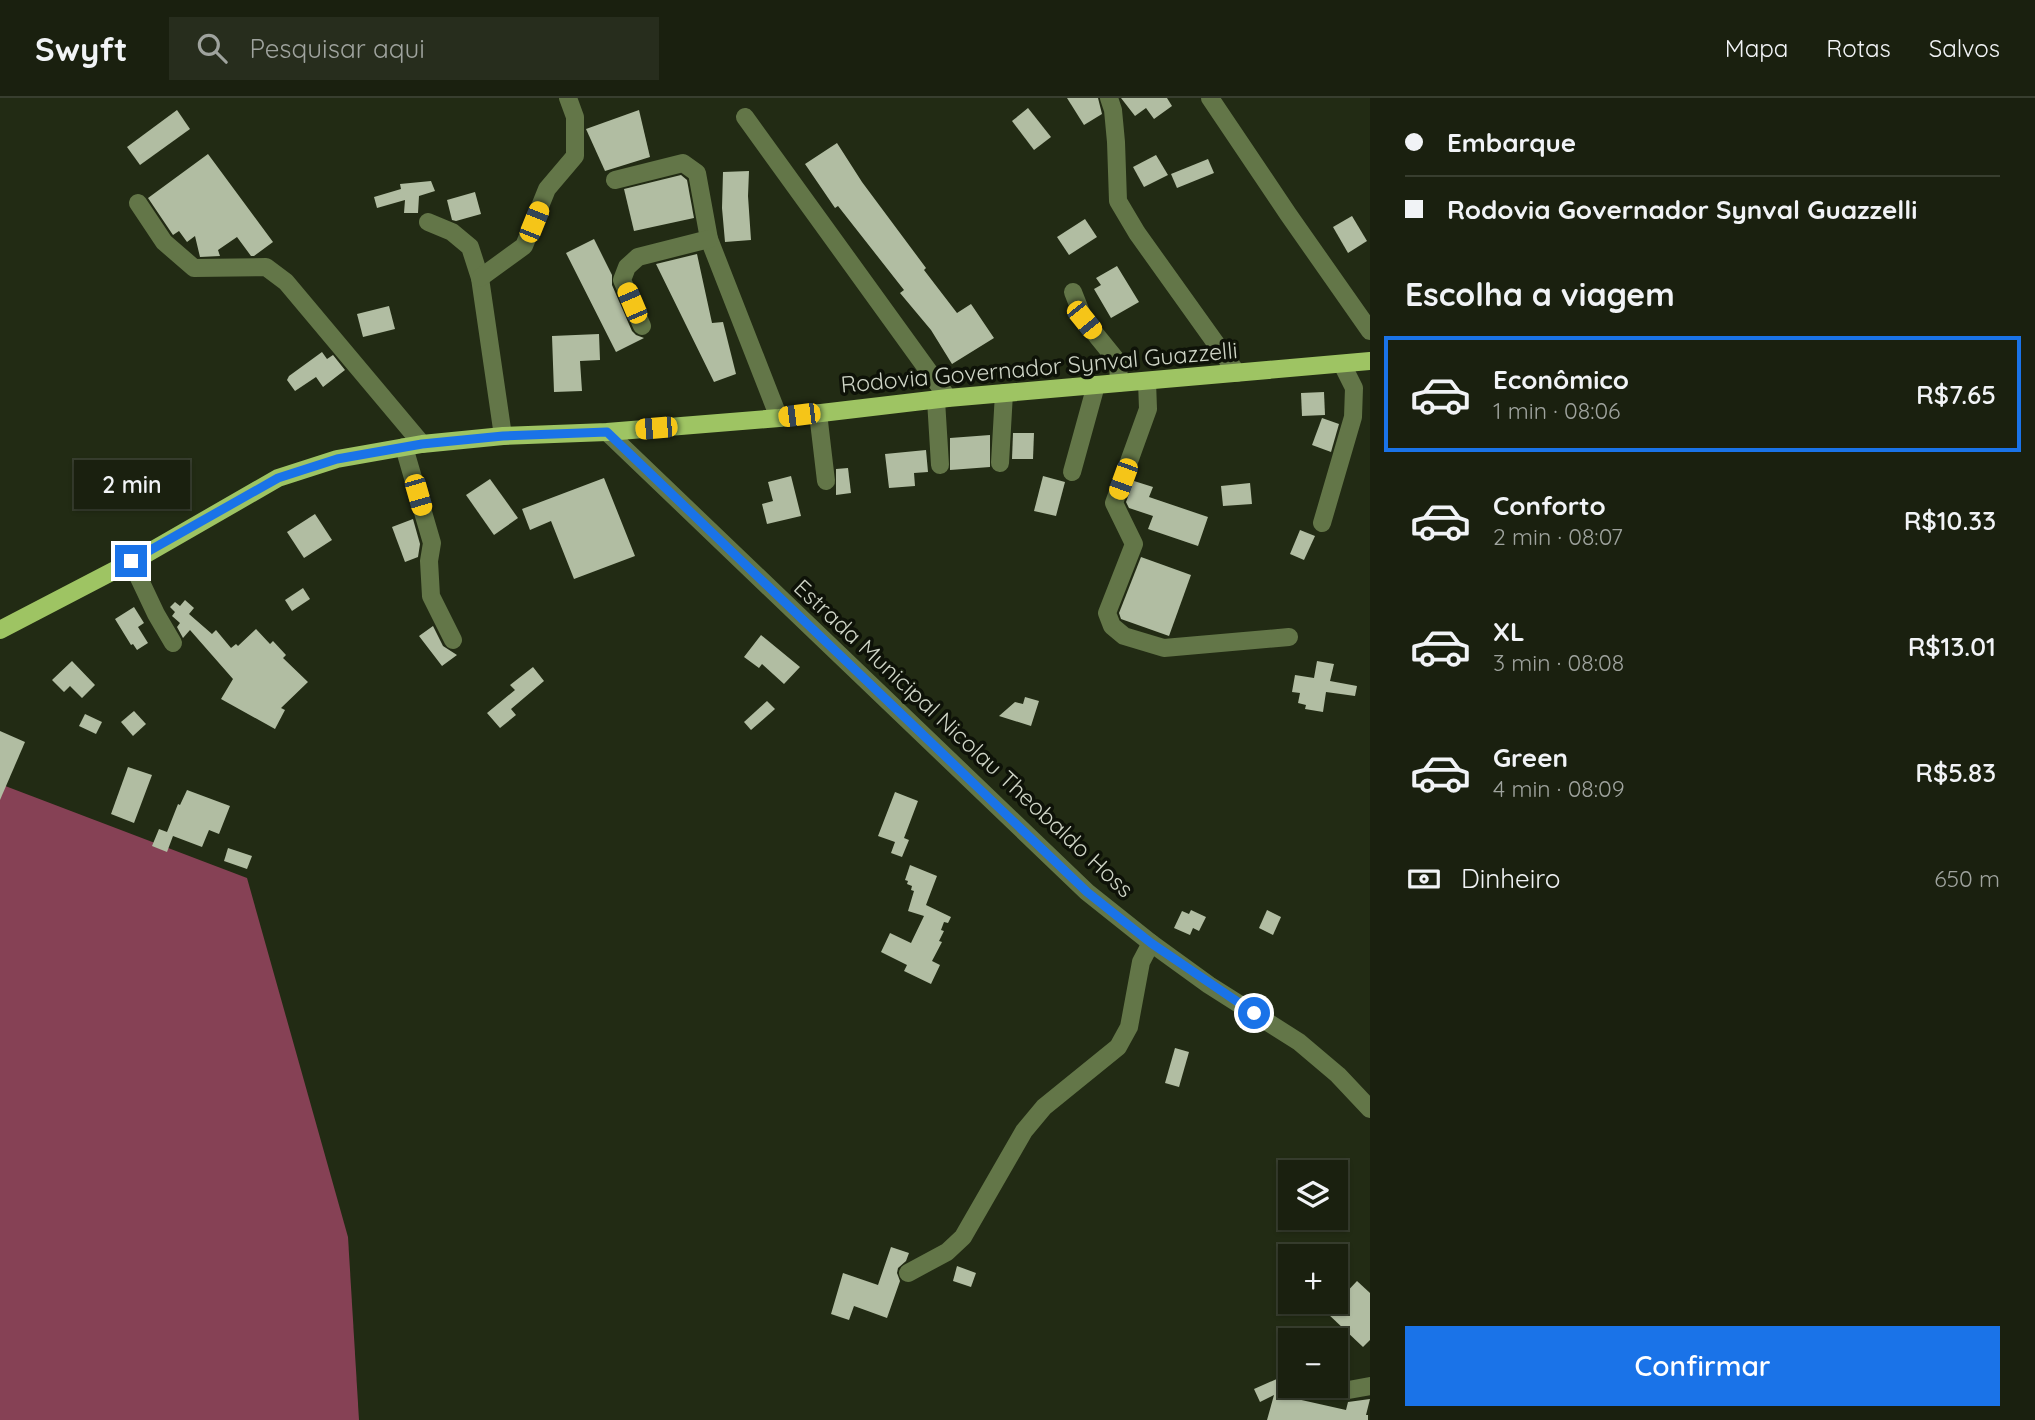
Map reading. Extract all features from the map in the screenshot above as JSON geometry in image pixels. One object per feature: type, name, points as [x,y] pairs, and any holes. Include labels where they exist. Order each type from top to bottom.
[{"type":"main road","name":"Rodovia Governador Synval Guazzelli","points":[[0,630],[131,561],[278,478],[337,459],[422,444],[503,436],[607,432],[779,418],[1004,393],[1370,361]]},
{"type":"street","points":[[480,278],[524,246],[547,189],[575,156],[575,117],[568,98]]},
{"type":"street","points":[[1109,98],[1115,131],[1118,201],[1137,233],[1237,373]]},
{"type":"street","points":[[1210,98],[1370,331]]},
{"type":"street","points":[[745,117],[942,399],[940,465]]},
{"type":"street","points":[[615,180],[683,163],[697,173],[709,239],[779,418]]},
{"type":"street","points":[[138,203],[164,242],[194,268],[266,267],[286,282],[422,444]]},
{"type":"street","points":[[428,222],[452,232],[470,247],[480,278],[503,436]]},
{"type":"street","points":[[642,326],[622,280],[627,267],[638,257],[709,239]]},
{"type":"street","points":[[1073,292],[1084,320],[1118,362],[1119,383]]},
{"type":"street","points":[[1322,523],[1353,417],[1354,387],[1342,364]]},
{"type":"street","points":[[1147,381],[1148,409],[1114,503],[1133,544],[1107,613],[1112,626],[1124,636],[1164,648],[1289,637]]},
{"type":"street","points":[[1072,472],[1096,385]]},
{"type":"street","points":[[1000,463],[1004,393]]},
{"type":"street","points":[[818,413],[827,481]]},
{"type":"street","name":"Estrada Municipal Nicolau Theobaldo Hoss","points":[[607,432],[1077,883],[1151,943],[1209,985],[1299,1042],[1338,1075],[1370,1109]]},
{"type":"street","points":[[404,447],[432,543],[429,561],[431,596],[453,640]]},
{"type":"street","points":[[131,561],[173,643]]},
{"type":"street","points":[[908,1273],[947,1252],[963,1237],[1024,1131],[1044,1107],[1118,1047],[1129,1027],[1141,962],[1151,943]]},
{"type":"street","points":[[1348,1390],[1370,1386]]},
{"type":"shaded area","points":[[0,784],[247,878],[348,1237],[359,1420],[0,1420]]},
{"type":"building","points":[[1067,98],[1098,98],[1102,114],[1084,125]]},
{"type":"building","points":[[1121,98],[1167,98],[1172,106],[1154,119],[1146,108],[1135,116]]},
{"type":"building","points":[[1028,108],[1051,137],[1034,150],[1012,121]]},
{"type":"building","points":[[177,110],[190,129],[140,165],[127,147]]},
{"type":"building","points":[[639,110],[650,157],[605,171],[586,129]]},
{"type":"building","points":[[837,143],[862,182],[926,268],[924,270],[957,313],[971,304],[994,338],[952,364],[931,330],[900,293],[904,290],[838,206],[835,208],[805,164]]},
{"type":"building","points":[[208,154],[273,242],[254,256],[251,256],[237,237],[218,250],[220,256],[200,257],[195,236],[187,242],[179,231],[173,235],[148,198]]},
{"type":"building","points":[[1156,155],[1168,175],[1144,187],[1133,167]]},
{"type":"building","points":[[1208,159],[1214,173],[1177,188],[1171,174]]},
{"type":"building","points":[[749,171],[751,240],[725,242],[723,172]]},
{"type":"building","points":[[681,175],[687,180],[694,218],[634,231],[624,189]]},
{"type":"building","points":[[431,181],[435,191],[419,196],[418,213],[404,213],[405,200],[377,208],[374,197],[401,189],[400,184]]},
{"type":"building","points":[[475,192],[481,214],[452,220],[447,200]]},
{"type":"building","points":[[1352,216],[1367,241],[1348,253],[1333,227]]},
{"type":"building","points":[[1085,219],[1097,237],[1069,255],[1057,237]]},
{"type":"building","points":[[594,239],[612,275],[612,285],[632,331],[644,338],[616,352],[566,253]]},
{"type":"building","points":[[697,254],[712,323],[723,322],[736,374],[714,382],[656,264]]},
{"type":"building","points":[[1117,266],[1139,302],[1111,318],[1094,289],[1101,285],[1096,278]]},
{"type":"building","points":[[389,306],[395,329],[363,337],[357,314]]},
{"type":"building","points":[[599,334],[600,360],[580,361],[582,391],[554,392],[552,336]]},
{"type":"building","points":[[322,352],[327,359],[333,355],[345,370],[323,387],[316,377],[295,391],[287,380],[289,376]]},
{"type":"building","points":[[1324,392],[1325,415],[1302,416],[1301,393]]},
{"type":"building","points":[[1322,418],[1339,424],[1331,452],[1312,445]]},
{"type":"building","points":[[1013,433],[1034,433],[1033,459],[1012,459]]},
{"type":"building","points":[[990,435],[990,467],[950,470],[950,438]]},
{"type":"building","points":[[926,450],[928,472],[914,473],[915,486],[889,488],[885,454]]},
{"type":"building","points":[[848,468],[851,493],[836,495],[836,469]]},
{"type":"building","points":[[791,476],[801,516],[767,524],[762,504],[773,501],[768,482]]},
{"type":"building","points":[[1043,476],[1065,482],[1056,516],[1034,511]]},
{"type":"building","points":[[604,478],[635,556],[574,579],[551,521],[530,530],[522,509]]},
{"type":"building","points":[[490,479],[518,518],[494,535],[466,495]]},
{"type":"building","points":[[1134,481],[1153,487],[1149,497],[1208,517],[1198,546],[1148,529],[1153,516],[1129,508],[1126,502]]},
{"type":"building","points":[[1250,483],[1252,504],[1223,506],[1221,486]]},
{"type":"building","points":[[315,514],[332,540],[304,558],[287,532]]},
{"type":"building","points":[[413,519],[420,544],[418,557],[405,562],[392,527]]},
{"type":"building","points":[[1300,530],[1315,536],[1304,560],[1290,554]]},
{"type":"building","points":[[1141,557],[1191,575],[1169,636],[1121,619],[1119,613]]},
{"type":"building","points":[[303,588],[310,599],[292,611],[285,600]]},
{"type":"building","points":[[185,600],[194,608],[189,614],[212,634],[216,630],[231,648],[236,644],[238,646],[256,629],[270,644],[273,641],[286,655],[283,658],[308,682],[281,708],[285,710],[275,729],[221,699],[233,679],[190,630],[183,638],[177,627],[180,623],[172,616],[175,612],[170,607],[175,602],[180,606]]},
{"type":"building","points":[[134,607],[144,623],[138,627],[148,643],[137,650],[115,619]]},
{"type":"building","points":[[433,626],[443,646],[457,655],[442,666],[419,636]]},
{"type":"building","points":[[761,635],[800,667],[784,684],[762,664],[759,668],[744,657]]},
{"type":"building","points":[[72,661],[95,685],[82,698],[70,686],[64,692],[52,680]]},
{"type":"building","points":[[1317,661],[1334,664],[1330,681],[1357,686],[1355,696],[1326,692],[1323,712],[1305,709],[1306,705],[1298,703],[1300,693],[1292,692],[1295,675],[1314,678]]},
{"type":"building","points":[[533,667],[544,681],[511,709],[516,715],[500,728],[487,713],[515,690],[510,685]]},
{"type":"building","points":[[1025,697],[1039,701],[1031,726],[999,716],[1015,702],[1023,704]]},
{"type":"building","points":[[767,701],[775,709],[751,730],[744,722]]},
{"type":"building","points":[[134,711],[146,724],[133,736],[121,722]]},
{"type":"building","points":[[85,714],[102,722],[96,734],[79,726]]},
{"type":"building","points":[[0,731],[25,742],[0,800]]},
{"type":"building","points":[[128,767],[152,775],[134,823],[111,814]]},
{"type":"building","points":[[187,790],[230,806],[219,834],[209,830],[202,847],[173,836],[167,852],[152,846],[159,829],[167,832],[178,804],[180,805]]},
{"type":"building","points":[[895,792],[918,801],[904,838],[909,840],[902,857],[891,853],[895,842],[878,836]]},
{"type":"building","points":[[228,848],[252,856],[247,869],[224,861]]},
{"type":"building","points":[[910,865],[937,876],[926,905],[951,917],[948,923],[944,922],[941,930],[944,931],[939,941],[942,942],[932,961],[940,965],[931,984],[904,971],[907,965],[881,952],[890,933],[911,943],[924,916],[908,911],[914,891],[905,880]]},
{"type":"building","points":[[1191,910],[1206,917],[1199,931],[1193,928],[1190,935],[1174,928],[1182,911],[1189,914]]},
{"type":"building","points":[[1267,910],[1281,917],[1273,935],[1259,928]]},
{"type":"building","points":[[1175,1048],[1189,1052],[1179,1087],[1165,1083]]},
{"type":"building","points":[[891,1247],[909,1253],[906,1261],[898,1268],[900,1281],[887,1318],[854,1306],[849,1320],[831,1314],[843,1273],[878,1285]]},
{"type":"building","points":[[957,1266],[976,1273],[971,1287],[953,1281]]},
{"type":"building","points":[[1357,1281],[1370,1293],[1370,1340],[1363,1347],[1348,1333],[1348,1328],[1343,1328],[1328,1314],[1348,1314],[1348,1291]]},
{"type":"building","points":[[1278,1378],[1278,1398],[1296,1398],[1346,1410],[1348,1402],[1370,1399],[1366,1415],[1368,1420],[1267,1420],[1274,1395],[1260,1402],[1254,1389]]},
{"type":"route","points":[[131,561],[278,478],[337,459],[422,444],[503,436],[607,432],[1087,892],[1151,943],[1209,985],[1254,1013]]}]
